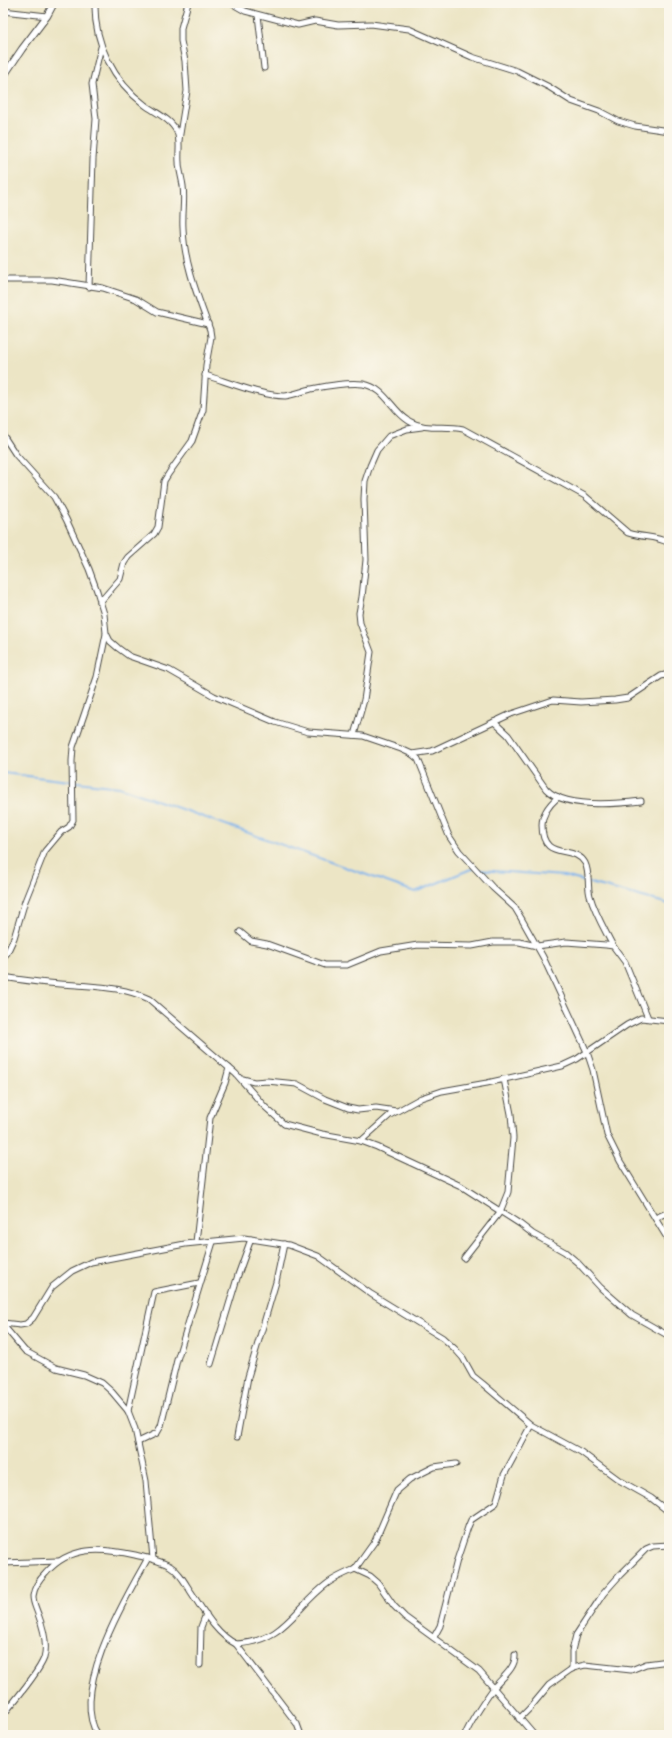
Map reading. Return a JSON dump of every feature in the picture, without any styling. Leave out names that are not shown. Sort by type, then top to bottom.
[{"type":"street","points":[[3,77],[47,16],[54,3]]},
{"type":"street","points":[[95,3],[101,47],[118,79],[132,94],[171,124],[179,140]]},
{"type":"street","points":[[100,602],[120,579],[124,563],[128,557],[148,540],[158,527],[164,481],[192,441],[204,404],[205,375],[211,338],[208,324],[191,278],[184,244],[183,186],[179,161],[179,140],[187,91],[185,61],[181,41],[181,28],[188,3]]},
{"type":"street","points":[[231,3],[258,15],[298,25],[315,21],[338,25],[371,24],[409,29],[472,57],[517,71],[549,87],[571,101],[595,109],[618,121],[635,126],[669,131]]},
{"type":"street","points":[[3,11],[47,16]]},
{"type":"street","points":[[258,15],[264,68]]},
{"type":"street","points":[[89,287],[93,159],[96,119],[92,84],[101,47]]},
{"type":"street","points":[[3,280],[52,280],[103,288],[136,299],[157,312],[208,324]]},
{"type":"street","points":[[205,375],[240,387],[282,396],[338,385],[362,384],[375,387],[384,395],[396,410],[409,421],[422,427]]},
{"type":"street","points":[[354,735],[364,700],[371,660],[371,652],[360,623],[358,613],[362,597],[366,560],[364,499],[365,481],[377,450],[389,436],[407,429],[422,427],[453,427],[463,429],[585,496],[628,533],[657,538],[669,543]]},
{"type":"street","points":[[3,434],[16,455],[54,497],[66,519],[89,569],[104,614],[106,633],[98,677],[73,747],[73,820],[69,827],[60,832],[45,851],[25,901],[14,938],[7,954],[3,957]]},
{"type":"street","points":[[106,633],[110,641],[129,656],[169,670],[214,696],[275,722],[308,732],[354,735],[382,742],[412,754],[418,759],[449,836],[459,851],[489,884],[515,908],[537,946],[587,1052],[593,1070],[607,1135],[620,1161],[669,1241]]},
{"type":"street","points":[[412,754],[432,751],[511,714],[553,700],[581,702],[628,698],[661,676],[669,674]]},
{"type":"street","points":[[494,722],[508,735],[550,794],[558,797],[601,805],[641,802]]},
{"type":"street","points":[[558,797],[544,814],[542,838],[547,845],[578,857],[584,862],[593,905],[613,946],[625,963],[648,1018]]},
{"type":"street","points":[[240,932],[250,940],[267,944],[325,965],[347,965],[382,951],[418,945],[472,946],[493,942],[519,942],[537,946],[566,942],[586,942],[613,946]]},
{"type":"street","points":[[3,976],[34,982],[104,987],[135,992],[149,999],[243,1079],[264,1106],[284,1124],[322,1134],[361,1141],[390,1152],[444,1178],[533,1234],[565,1252],[578,1263],[601,1288],[632,1315],[669,1336]]},
{"type":"street","points":[[361,1141],[396,1111],[426,1096],[562,1066],[577,1059],[627,1025],[641,1018],[669,1021]]},
{"type":"street","points":[[196,1242],[210,1118],[229,1068]]},
{"type":"street","points":[[243,1079],[254,1082],[267,1081],[297,1084],[326,1099],[354,1109],[376,1108],[396,1111]]},
{"type":"street","points":[[464,1258],[500,1212],[508,1192],[513,1138],[511,1114],[504,1079]]},
{"type":"street","points":[[655,1218],[669,1212]]},
{"type":"street","points":[[3,1324],[26,1324],[33,1318],[52,1287],[72,1271],[91,1262],[196,1242],[252,1239],[284,1244],[318,1256],[370,1294],[443,1338],[463,1358],[478,1380],[531,1425],[581,1452],[619,1480],[651,1498],[669,1512]]},
{"type":"street","points":[[211,1364],[238,1275],[252,1239]]},
{"type":"street","points":[[138,1442],[157,1433],[161,1426],[176,1360],[212,1242]]},
{"type":"street","points":[[237,1436],[250,1369],[276,1282],[284,1244]]},
{"type":"street","points":[[128,1411],[154,1292],[199,1283]]},
{"type":"street","points":[[3,1324],[25,1351],[56,1368],[84,1375],[102,1384],[112,1392],[128,1411],[138,1442],[146,1481],[150,1559],[110,1629],[93,1676],[90,1719],[98,1735]]},
{"type":"street","points":[[434,1637],[440,1626],[457,1560],[471,1520],[496,1503],[504,1474],[531,1425]]},
{"type":"street","points":[[236,1644],[278,1632],[328,1583],[355,1569],[375,1541],[397,1490],[410,1479],[434,1467],[456,1464]]},
{"type":"street","points":[[572,1669],[572,1651],[576,1635],[603,1594],[646,1549],[653,1546],[669,1545]]},
{"type":"street","points":[[3,1715],[36,1673],[44,1658],[45,1640],[43,1626],[34,1604],[34,1591],[38,1582],[49,1568],[59,1561],[79,1552],[94,1549],[123,1553],[163,1562],[176,1571],[224,1637],[236,1644],[297,1724],[301,1735]]},
{"type":"street","points":[[3,1563],[59,1561]]},
{"type":"street","points":[[355,1569],[370,1576],[378,1583],[394,1606],[405,1617],[479,1671],[534,1735]]},
{"type":"street","points":[[200,1665],[201,1627],[206,1614]]},
{"type":"street","points":[[465,1735],[494,1688],[503,1679],[513,1665],[515,1655]]},
{"type":"street","points":[[519,1719],[549,1685],[572,1669],[585,1665],[631,1670],[646,1664],[669,1661]]},
{"type":"waterway","points":[[3,773],[119,787],[415,892],[474,869]]},
{"type":"waterway","points":[[479,870],[564,876],[669,904]]}]
